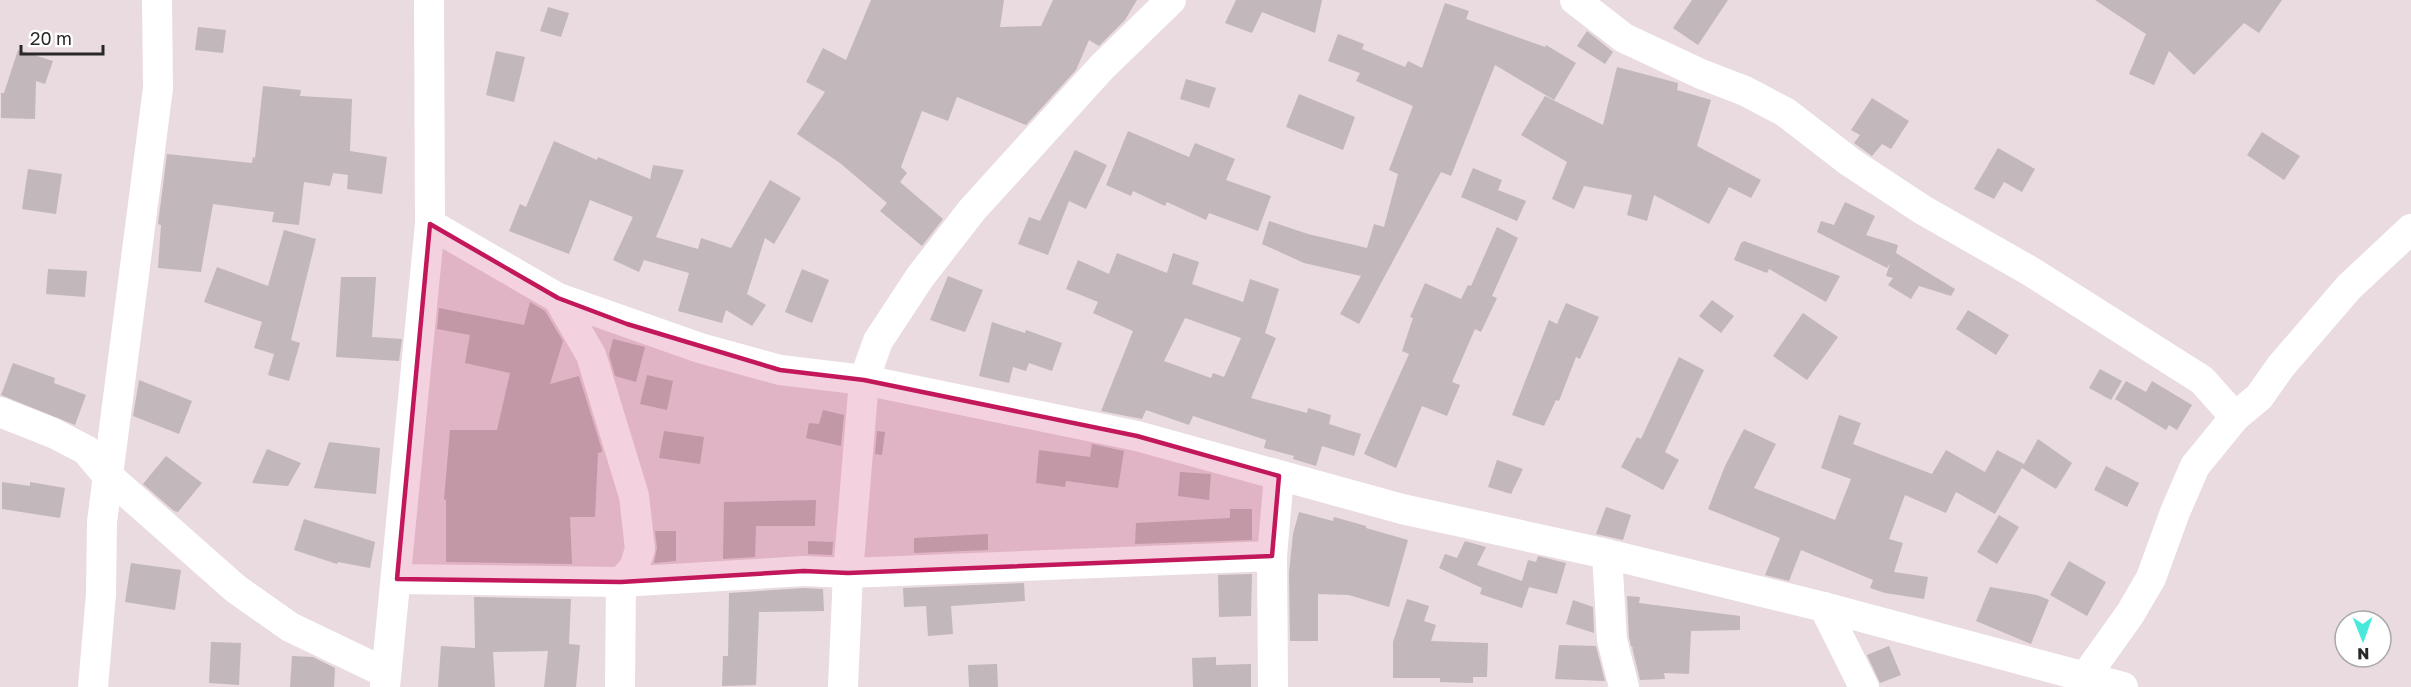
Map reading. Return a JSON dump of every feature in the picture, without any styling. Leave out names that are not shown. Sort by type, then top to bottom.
[{"type":"street","points":[[93,687],[100,594],[102,522],[107,475],[158,88],[157,0]]},
{"type":"street","points":[[0,412],[52,433],[86,450],[107,475],[236,589],[290,627],[386,680],[430,224],[429,0]]},
{"type":"street","points":[[843,687],[848,573],[864,380],[878,341],[920,277],[972,210],[1102,67],[1171,0]]},
{"type":"street","points":[[1575,0],[1624,38],[1701,74],[1746,91],[1785,112],[1850,162],[1923,210],[2030,271],[2202,380],[2235,417]]},
{"type":"street","points":[[430,224],[558,298],[669,338],[780,370],[864,380],[1137,436],[1402,509],[1607,554],[1824,607],[2123,687]]},
{"type":"street","points":[[2085,677],[2130,614],[2151,578],[2175,512],[2196,466],[2235,417],[2259,397],[2281,366],[2349,287],[2411,229]]},
{"type":"street","points":[[558,298],[591,355],[634,496],[640,549],[634,568],[621,582],[620,687]]},
{"type":"street","points":[[1273,687],[1272,556],[1279,476]]},
{"type":"street","points":[[1607,554],[1612,640],[1624,687]]},
{"type":"street","points":[[397,579],[621,582],[804,571],[848,573],[1272,556]]},
{"type":"street","points":[[1824,607],[1864,687]]},
{"type":"highlighted area","points":[[430,224],[558,298],[627,324],[780,370],[864,380],[1137,436],[1279,476],[1272,556],[848,573],[804,571],[621,582],[397,579]]},
{"type":"building","points":[[871,0],[1004,0],[1000,27],[1041,26],[1053,0],[1137,0],[1125,20],[1099,46],[1089,40],[1076,70],[1026,125],[957,97],[948,121],[922,111],[901,167],[907,173],[900,182],[943,219],[922,246],[880,211],[887,203],[840,163],[797,134],[825,92],[806,82],[823,48],[846,60]]},
{"type":"building","points":[[1236,0],[1322,0],[1315,33],[1262,12],[1252,33],[1225,23]]},
{"type":"building","points":[[1692,0],[1728,0],[1698,45],[1673,28]]},
{"type":"building","points":[[2095,0],[2282,0],[2259,33],[2244,23],[2194,75],[2169,51],[2154,85],[2129,74],[2146,34]]},
{"type":"building","points":[[1445,3],[1469,11],[1466,19],[1545,47],[1546,45],[1576,63],[1554,100],[1495,65],[1451,176],[1441,172],[1359,324],[1340,314],[1361,276],[1304,263],[1262,244],[1269,221],[1308,234],[1367,248],[1374,224],[1384,227],[1398,174],[1389,170],[1413,106],[1356,81],[1360,73],[1328,61],[1338,34],[1364,44],[1362,49],[1405,67],[1408,61],[1422,68]]},
{"type":"building","points":[[548,7],[569,13],[561,37],[540,31]]},
{"type":"building","points":[[198,27],[226,30],[223,53],[195,50]]},
{"type":"building","points":[[1587,31],[1613,52],[1605,64],[1577,46]]},
{"type":"building","points":[[18,50],[53,61],[45,84],[36,81],[35,119],[1,118],[1,93],[4,93]]},
{"type":"building","points":[[496,51],[525,57],[514,102],[486,95]]},
{"type":"building","points":[[1617,67],[1678,83],[1677,90],[1711,100],[1697,146],[1761,180],[1751,198],[1729,187],[1709,224],[1654,195],[1647,221],[1627,215],[1632,195],[1584,186],[1574,209],[1552,199],[1567,162],[1521,135],[1545,96],[1603,125]]},
{"type":"building","points":[[1186,79],[1216,88],[1209,108],[1180,99]]},
{"type":"building","points":[[263,86],[301,90],[300,96],[352,99],[350,151],[387,157],[382,194],[347,189],[348,175],[333,173],[330,186],[304,182],[299,225],[272,222],[274,212],[213,204],[201,272],[158,268],[161,225],[158,224],[167,154],[252,163],[253,157],[255,158]]},
{"type":"building","points":[[1299,94],[1355,117],[1343,150],[1286,127]]},
{"type":"building","points":[[1872,98],[1909,121],[1891,149],[1882,144],[1872,156],[1854,143],[1860,135],[1851,130]]},
{"type":"building","points":[[1128,131],[1189,157],[1195,143],[1235,159],[1226,180],[1271,196],[1258,231],[1209,213],[1206,220],[1167,202],[1165,206],[1133,191],[1131,196],[1106,185]]},
{"type":"building","points":[[2262,132],[2300,156],[2284,180],[2247,155]]},
{"type":"building","points":[[554,141],[597,160],[598,157],[650,179],[653,165],[684,170],[656,237],[698,249],[701,238],[731,248],[770,180],[801,198],[774,244],[765,238],[747,294],[766,305],[752,326],[726,310],[722,323],[678,311],[689,273],[644,260],[639,272],[613,260],[633,217],[590,200],[569,254],[509,231],[520,204],[526,207]]},
{"type":"building","points":[[1998,148],[2035,169],[2022,192],[2004,182],[1994,199],[1974,189]]},
{"type":"building","points":[[1075,150],[1107,165],[1086,209],[1069,201],[1048,255],[1018,244],[1029,217],[1040,221]]},
{"type":"building","points":[[1473,168],[1502,180],[1498,190],[1526,201],[1517,221],[1461,197]]},
{"type":"building","points":[[28,169],[62,174],[56,214],[22,209]]},
{"type":"building","points":[[1845,202],[1875,216],[1866,235],[1898,245],[1896,253],[1955,289],[1951,296],[1919,286],[1911,299],[1888,285],[1893,278],[1886,276],[1890,263],[1887,268],[1817,232],[1821,221],[1834,225]]},
{"type":"building","points":[[1497,227],[1518,238],[1492,296],[1497,298],[1481,332],[1475,329],[1452,382],[1460,385],[1447,416],[1422,406],[1396,468],[1364,454],[1409,354],[1402,351],[1413,318],[1410,317],[1425,283],[1461,299],[1468,285],[1471,286]]},
{"type":"building","points":[[284,230],[316,239],[291,340],[300,343],[289,381],[268,375],[274,354],[254,348],[262,322],[204,302],[217,267],[268,286]]},
{"type":"building","points":[[1744,241],[1840,276],[1826,302],[1769,269],[1767,273],[1734,260]]},
{"type":"building","points":[[1117,253],[1167,273],[1173,253],[1199,262],[1192,284],[1243,302],[1250,279],[1279,289],[1265,333],[1276,338],[1251,398],[1307,413],[1308,408],[1331,415],[1329,424],[1361,434],[1354,456],[1322,446],[1316,466],[1293,459],[1294,456],[1264,448],[1266,440],[1193,416],[1189,425],[1146,410],[1142,419],[1101,411],[1133,331],[1093,313],[1098,302],[1066,289],[1078,260],[1109,274]],"holes":[[[1185,318],[1241,338],[1224,377],[1213,373],[1211,378],[1164,361]]]},
{"type":"building","points":[[48,269],[87,271],[85,297],[46,294]]},
{"type":"building","points":[[802,269],[829,280],[812,323],[785,312]]},
{"type":"building","points":[[948,276],[983,290],[965,332],[930,320]]},
{"type":"building","points":[[341,277],[376,277],[372,337],[402,339],[399,361],[336,357]]},
{"type":"building","points":[[1712,300],[1734,316],[1721,333],[1699,316]]},
{"type":"building","points":[[530,302],[545,311],[563,341],[550,384],[579,376],[602,450],[598,453],[595,517],[570,517],[572,564],[446,562],[446,500],[444,499],[450,430],[497,430],[510,373],[465,363],[470,335],[437,329],[439,308],[524,325]]},
{"type":"building","points":[[1566,303],[1599,317],[1580,359],[1576,357],[1559,401],[1556,400],[1544,426],[1512,415],[1549,320],[1557,324]]},
{"type":"building","points":[[1968,310],[2009,335],[1996,355],[1956,329]]},
{"type":"building","points":[[1803,313],[1838,337],[1807,380],[1773,356]]},
{"type":"building","points":[[992,322],[1025,333],[1026,330],[1062,343],[1052,371],[1029,363],[1026,371],[1013,367],[1009,383],[979,376]]},
{"type":"building","points":[[613,339],[645,347],[636,382],[615,376],[609,355]]},
{"type":"building","points":[[1679,357],[1704,370],[1665,452],[1679,460],[1663,490],[1621,467],[1637,437],[1641,439]]},
{"type":"building","points":[[13,363],[55,378],[54,383],[86,395],[75,425],[1,395]]},
{"type":"building","points":[[2100,369],[2122,381],[2111,400],[2089,388]]},
{"type":"building","points":[[647,375],[673,381],[667,410],[640,404]]},
{"type":"building","points":[[139,380],[192,401],[179,434],[133,416]]},
{"type":"building","points":[[2126,381],[2146,392],[2152,381],[2192,405],[2177,430],[2169,425],[2166,430],[2115,399]]},
{"type":"building","points":[[823,410],[844,415],[841,446],[806,438],[809,423],[819,424]]},
{"type":"building","points":[[1839,415],[1861,423],[1853,444],[1932,474],[1946,450],[1985,472],[1997,450],[2024,464],[2038,439],[2072,463],[2056,489],[2022,468],[1995,514],[1956,492],[1946,513],[1905,495],[1889,539],[1903,543],[1894,572],[1928,577],[1924,599],[1885,593],[1870,588],[1873,580],[1801,550],[1789,581],[1765,575],[1780,538],[1708,509],[1725,466],[1744,429],[1776,444],[1754,488],[1835,520],[1851,479],[1821,468]]},
{"type":"building","points":[[664,431],[704,437],[700,464],[659,458]]},
{"type":"building","points":[[877,431],[885,432],[882,455],[875,454]]},
{"type":"building","points":[[329,442],[380,448],[376,494],[314,488]]},
{"type":"building","points":[[1092,444],[1124,451],[1118,488],[1066,481],[1065,487],[1036,483],[1039,450],[1090,457]]},
{"type":"building","points":[[267,449],[301,463],[288,486],[252,483]]},
{"type":"building","points":[[166,456],[202,483],[178,512],[143,484]]},
{"type":"building","points":[[1497,460],[1523,469],[1511,494],[1488,487]]},
{"type":"building","points":[[2106,466],[2139,483],[2127,507],[2094,490]]},
{"type":"building","points":[[1180,472],[1211,474],[1209,500],[1178,496]]},
{"type":"building","points":[[2,482],[30,486],[30,482],[65,488],[60,518],[2,509]]},
{"type":"building","points":[[816,500],[815,526],[756,526],[755,557],[723,559],[724,502]]},
{"type":"building","points":[[1606,507],[1631,515],[1623,540],[1596,534]]},
{"type":"building","points":[[1230,509],[1252,509],[1252,540],[1135,544],[1136,523],[1230,518]]},
{"type":"building","points":[[1299,512],[1333,521],[1334,517],[1408,540],[1389,607],[1349,595],[1318,594],[1318,641],[1290,641],[1289,573],[1293,534]]},
{"type":"building","points":[[1999,515],[2019,527],[1997,564],[1977,552]]},
{"type":"building","points":[[304,519],[375,542],[370,568],[338,562],[337,564],[294,550]]},
{"type":"building","points":[[655,531],[676,531],[676,561],[654,563],[657,548]]},
{"type":"building","points":[[988,534],[988,550],[914,553],[914,538]]},
{"type":"building","points":[[808,541],[833,542],[832,555],[808,554]]},
{"type":"building","points":[[1465,541],[1486,547],[1477,565],[1522,581],[1528,560],[1536,562],[1538,556],[1566,563],[1557,594],[1529,587],[1522,608],[1480,594],[1482,588],[1439,568],[1445,554],[1457,558]]},
{"type":"building","points":[[2069,561],[2106,582],[2087,616],[2050,595]]},
{"type":"building","points":[[131,563],[181,570],[175,610],[125,602]]},
{"type":"building","points":[[1252,574],[1251,616],[1219,617],[1218,575]]},
{"type":"building","points":[[1024,583],[1025,601],[951,606],[953,634],[928,636],[926,606],[904,607],[903,588]]},
{"type":"building","points":[[1990,587],[2037,595],[2049,600],[2031,644],[1976,621]]},
{"type":"building","points":[[804,588],[823,589],[824,611],[759,612],[756,685],[722,686],[723,656],[728,656],[729,593]]},
{"type":"building","points":[[1627,596],[1640,597],[1639,603],[1740,616],[1740,630],[1691,631],[1689,674],[1664,673],[1665,679],[1640,680],[1632,647],[1636,648],[1631,646],[1629,637]]},
{"type":"building","points":[[474,597],[571,599],[569,644],[580,645],[576,687],[544,687],[548,651],[493,652],[495,687],[438,687],[441,646],[475,648]]},
{"type":"building","points":[[1407,599],[1429,606],[1424,621],[1436,625],[1431,641],[1488,643],[1487,677],[1473,677],[1473,683],[1440,682],[1440,678],[1393,678],[1393,642]]},
{"type":"building","points":[[1573,600],[1593,607],[1594,633],[1566,624]]},
{"type":"building","points":[[211,642],[241,643],[239,685],[209,683]]},
{"type":"building","points":[[1559,645],[1596,646],[1605,681],[1555,679]]},
{"type":"building","points":[[1889,646],[1901,675],[1880,683],[1867,655]]},
{"type":"building","points":[[292,656],[313,657],[335,668],[334,687],[290,687]]},
{"type":"building","points":[[1216,657],[1216,665],[1251,664],[1251,687],[1193,687],[1192,658]]},
{"type":"building","points":[[997,664],[998,687],[969,687],[968,665]]}]
